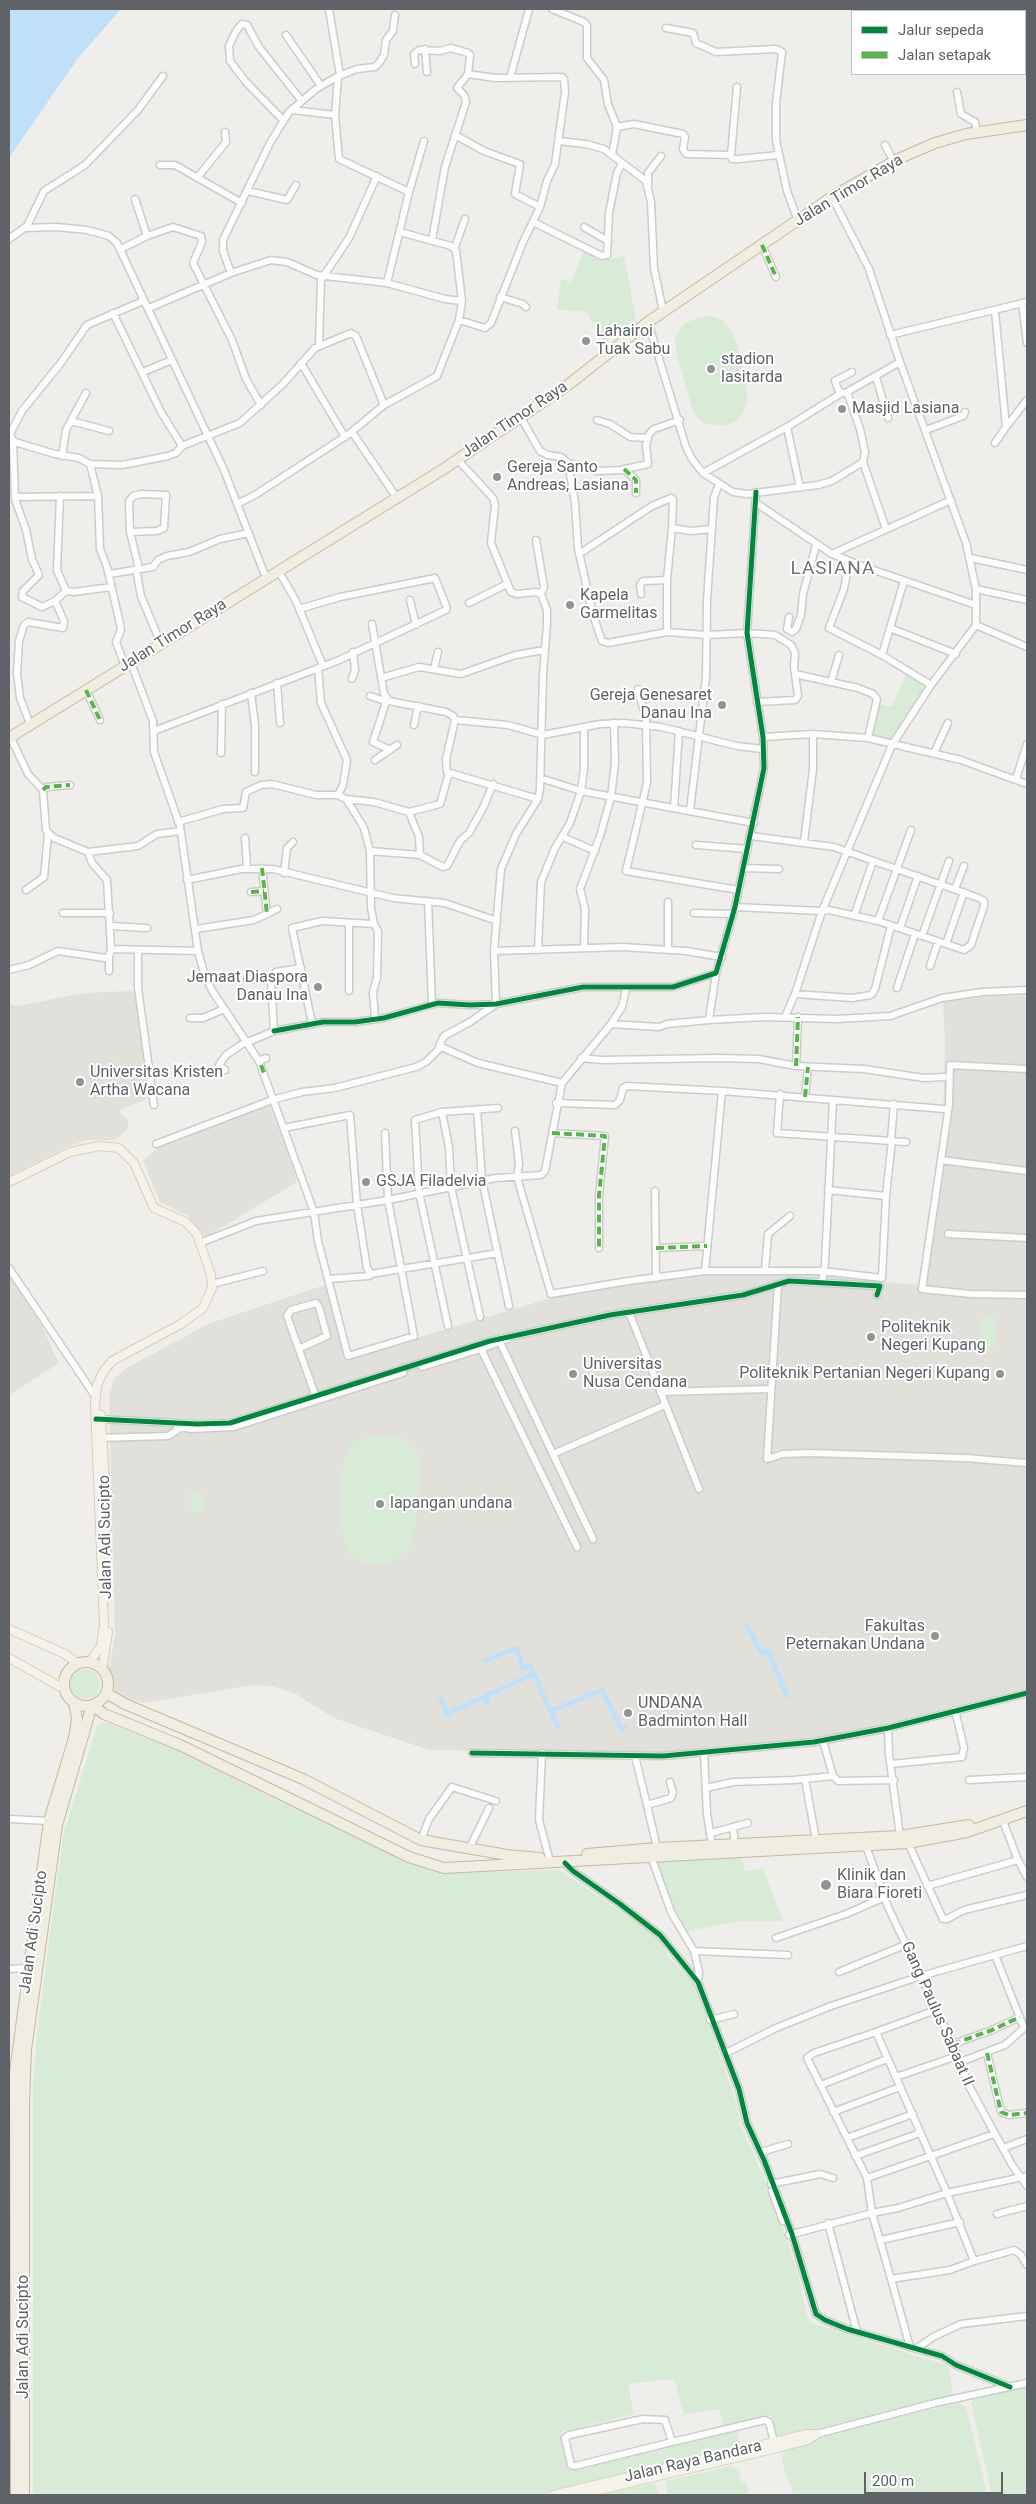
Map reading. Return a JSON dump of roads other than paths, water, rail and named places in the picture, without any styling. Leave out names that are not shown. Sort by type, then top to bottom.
[{"type":"highway","name":"Jalan Timor Raya","points":[[10,737],[457,459],[584,374],[663,311],[832,197],[894,162],[935,143],[977,132],[1027,125]]},
{"type":"highway","points":[[93,1705],[106,1693],[106,1677],[102,1670],[83,1663],[66,1674],[64,1689],[74,1703],[93,1705],[104,1714],[180,1745],[409,1857],[444,1868],[565,1863],[712,1845],[816,1840],[866,1846],[968,1825],[1027,1804]]},
{"type":"highway","points":[[106,1693],[125,1704],[303,1780],[421,1840],[469,1850],[521,1857],[549,1858],[950,1836],[1027,1811]]},
{"type":"highway","name":"Jalan Adi Sucipto","points":[[16,2495],[20,2369],[24,2076],[29,1995],[28,1968],[49,1821],[74,1738],[77,1719],[74,1703]]},
{"type":"highway","name":"Jalan Adi Sucipto","points":[[24,2495],[20,2369],[12,2247],[11,2151],[14,2045],[29,1995],[58,1820],[93,1705]]},
{"type":"highway","points":[[480,1867],[481,1851]]},
{"type":"main road","points":[[9,1182],[70,1152],[99,1146],[112,1146],[129,1156],[154,1208],[189,1225],[200,1243],[209,1268],[212,1284],[210,1296],[202,1308],[181,1324],[135,1347],[108,1365],[97,1385],[95,1400]]},
{"type":"main road","name":"Jalan Adi Sucipto","points":[[95,1400],[101,1412],[99,1419],[108,1626],[102,1670]]},
{"type":"main road","name":"Jalan Adi Sucipto","points":[[83,1663],[101,1646],[104,1624],[100,1438]]},
{"type":"main road","points":[[9,1629],[83,1663]]},
{"type":"main road","points":[[9,1658],[64,1689]]},
{"type":"main road","points":[[775,2444],[806,2434],[817,2434]]},
{"type":"main road","name":"Jalan Raya Bandara","points":[[553,2495],[775,2444]]},
{"type":"main road","name":"Jalan Raya Bandara","points":[[578,2495],[775,2444]]},
{"type":"street","points":[[329,9],[340,67],[335,115],[339,159],[409,192]]},
{"type":"street","points":[[510,78],[529,9]]},
{"type":"street","points":[[552,9],[586,23],[587,58],[604,80],[608,104],[617,127],[612,155]]},
{"type":"street","points":[[231,273],[223,243],[283,120],[302,100],[321,86],[357,69],[375,67],[384,55],[386,40],[393,31],[394,15]]},
{"type":"street","points":[[283,120],[246,82],[230,61],[229,46],[236,31],[242,24],[247,24],[259,47],[302,100]]},
{"type":"street","points":[[666,28],[693,33],[696,43],[716,52],[780,50],[782,54],[775,127],[778,155],[786,191],[798,221]]},
{"type":"street","points":[[286,35],[321,86]]},
{"type":"street","points":[[415,64],[414,54],[419,50],[425,49],[440,51],[446,48],[468,53],[470,56],[468,74],[457,88],[464,95],[466,102],[443,176],[432,240]]},
{"type":"street","points":[[425,49],[427,72]]},
{"type":"street","points":[[459,320],[478,327],[488,327],[540,207],[547,181],[555,164],[565,92],[564,78],[510,78],[468,74]]},
{"type":"street","points":[[9,239],[25,228],[44,191],[85,165],[138,110],[164,76]]},
{"type":"street","points":[[731,155],[737,87]]},
{"type":"street","points":[[957,92],[961,114],[975,122],[977,132]]},
{"type":"street","points":[[292,110],[335,115]]},
{"type":"street","points":[[617,127],[634,124],[680,133],[684,135],[683,149],[686,154],[731,155],[732,158],[738,159],[778,155]]},
{"type":"street","points":[[197,178],[226,142],[225,132]]},
{"type":"street","points":[[455,135],[484,151],[520,164],[515,194],[540,207]]},
{"type":"street","points":[[387,284],[409,192],[424,141]]},
{"type":"street","points":[[559,141],[595,146],[612,155],[641,176],[648,186]]},
{"type":"street","points":[[885,145],[894,162]]},
{"type":"street","points":[[661,156],[648,173],[648,186],[654,268],[663,311]]},
{"type":"street","points":[[533,222],[602,256],[607,255],[609,213],[617,173],[622,163]]},
{"type":"street","points":[[160,165],[172,164],[242,204]]},
{"type":"street","points":[[319,345],[320,289],[324,276],[349,238],[377,176]]},
{"type":"street","points":[[248,191],[286,200],[296,185]]},
{"type":"street","points":[[785,1016],[796,994],[822,911],[892,745],[931,686],[976,625],[976,589],[971,558],[868,269],[832,197]]},
{"type":"street","points":[[135,199],[148,236]]},
{"type":"street","points":[[30,220],[39,227]]},
{"type":"street","points":[[237,504],[255,495],[352,432],[384,405],[437,376],[459,320],[462,301],[455,247],[465,220]]},
{"type":"street","points":[[121,250],[148,236],[173,227],[201,236],[202,242],[192,260],[232,340],[246,379],[261,405]]},
{"type":"street","points":[[584,227],[608,240]]},
{"type":"street","points":[[25,228],[71,228],[103,234],[114,239],[121,250],[143,301],[149,308],[208,436],[249,532],[266,578]]},
{"type":"street","points":[[400,232],[455,247]]},
{"type":"street","points":[[762,245],[776,277]]},
{"type":"street","points":[[149,308],[259,262],[278,260],[324,276],[387,284],[450,300],[462,301]]},
{"type":"street","points":[[500,297],[523,304],[526,307]]},
{"type":"street","points":[[111,587],[74,592],[66,591],[55,601],[42,607],[22,597],[23,591],[39,575],[32,559],[26,530],[13,499],[13,440],[10,434],[16,419],[87,325],[143,301]]},
{"type":"street","points":[[890,335],[1025,303],[1027,343]]},
{"type":"street","points":[[996,311],[1006,428]]},
{"type":"street","points":[[113,313],[161,412],[182,446]]},
{"type":"street","points":[[648,322],[680,420],[686,447],[703,473],[719,484],[733,492],[800,488],[825,484],[863,462]]},
{"type":"street","points":[[13,440],[62,456],[79,458],[90,464],[126,465],[168,456],[176,453],[182,446],[240,423],[261,405],[319,345],[347,334],[354,334],[384,405]]},
{"type":"street","points":[[142,372],[172,360]]},
{"type":"street","points":[[703,473],[788,427],[843,393],[900,362]]},
{"type":"street","points":[[302,363],[345,436]]},
{"type":"street","points":[[852,372],[836,379],[835,386],[843,393],[860,429],[864,452],[863,462],[886,529]]},
{"type":"street","points":[[876,376],[888,418]]},
{"type":"street","points":[[62,456],[64,437],[86,393]]},
{"type":"street","points":[[995,444],[1027,400]]},
{"type":"street","points":[[926,430],[963,416],[965,412]]},
{"type":"street","points":[[520,416],[540,452],[548,456],[564,458],[568,463],[575,503],[579,554],[593,615],[604,643],[667,632],[706,635],[767,633],[789,644],[795,653],[798,696],[795,700],[757,702]]},
{"type":"street","points":[[71,420],[109,431]]},
{"type":"street","points":[[597,420],[610,424],[630,437],[647,438]]},
{"type":"street","points":[[568,463],[598,471],[624,469],[648,464],[647,438],[654,429],[680,420]]},
{"type":"street","points":[[788,427],[800,488]]},
{"type":"street","points":[[352,432],[397,498]]},
{"type":"street","points":[[457,459],[493,498],[495,505],[491,543],[511,592],[517,594],[536,592],[541,594]]},
{"type":"street","points":[[90,464],[98,496],[100,549],[109,574],[121,630],[116,645],[128,664],[153,721],[154,752],[180,831],[198,951],[207,981],[247,1041],[262,1059],[272,1100],[314,1212],[318,1240],[346,1355],[349,1356],[414,1336],[388,1200],[385,1133]]},
{"type":"street","points":[[624,469],[636,480],[636,493]]},
{"type":"street","points":[[690,810],[697,736],[707,671],[706,635],[712,528],[714,497],[719,484]]},
{"type":"street","points":[[709,1020],[716,973],[735,906],[763,781],[763,737],[747,633],[756,492]]},
{"type":"street","points":[[130,532],[157,531],[164,528],[166,495],[141,494],[130,499],[130,532],[138,569],[141,596],[161,644]]},
{"type":"street","points":[[60,496],[58,570],[66,591]]},
{"type":"street","points":[[13,499],[98,496]]},
{"type":"street","points":[[579,554],[652,506],[671,498],[673,499],[667,580],[667,632]]},
{"type":"street","points":[[832,554],[951,500]]},
{"type":"street","points":[[756,503],[832,554],[976,605]]},
{"type":"street","points":[[672,528],[699,530],[712,528]]},
{"type":"street","points":[[109,574],[153,567],[158,560],[167,556],[190,552],[220,540],[249,532]]},
{"type":"street","points":[[496,1004],[494,951],[501,869],[516,834],[538,799],[540,778],[547,610],[541,594],[544,586],[536,540]]},
{"type":"street","points":[[789,617],[788,629],[792,632],[796,629],[801,615],[803,594],[816,545]]},
{"type":"street","points":[[971,558],[1027,570]]},
{"type":"street","points":[[849,560],[844,588],[828,626],[882,655],[931,686]]},
{"type":"street","points":[[278,570],[299,609],[321,667],[321,703],[347,760],[343,785],[338,795]]},
{"type":"street","points":[[154,731],[321,667],[447,608],[435,578],[340,597],[299,609]]},
{"type":"street","points":[[641,594],[640,586],[644,581],[667,580]]},
{"type":"street","points":[[882,655],[904,581]]},
{"type":"street","points":[[469,603],[507,584]]},
{"type":"street","points":[[976,589],[1027,600]]},
{"type":"street","points":[[410,600],[416,624]]},
{"type":"street","points":[[30,724],[20,698],[17,673],[19,640],[24,625],[28,622],[63,628],[64,621],[55,601]]},
{"type":"street","points":[[372,624],[386,700],[373,742],[390,750]]},
{"type":"street","points":[[976,625],[1027,647]]},
{"type":"street","points":[[890,628],[956,654]]},
{"type":"street","points":[[382,678],[413,668],[462,674],[515,655],[545,650]]},
{"type":"street","points":[[352,680],[355,670],[353,652]]},
{"type":"street","points":[[434,670],[438,652]]},
{"type":"street","points":[[831,682],[839,655]]},
{"type":"street","points":[[795,674],[858,688],[873,694],[877,699],[868,738]]},
{"type":"street","points":[[277,683],[280,722]]},
{"type":"street","points":[[638,689],[646,719],[644,725],[647,772],[643,804],[626,871],[738,890]]},
{"type":"street","points":[[86,690],[100,720]]},
{"type":"street","points":[[251,693],[255,726],[255,772]]},
{"type":"street","points":[[370,696],[446,712],[453,716],[455,720],[446,759],[446,770],[449,773],[493,784],[538,799]]},
{"type":"street","points":[[221,753],[222,704]]},
{"type":"street","points":[[414,725],[418,706]]},
{"type":"street","points":[[455,720],[508,726],[542,735],[614,723],[644,725],[679,731],[737,746],[763,749]]},
{"type":"street","points":[[584,948],[586,909],[580,891],[611,797],[615,763],[614,723]]},
{"type":"street","points":[[934,753],[948,723]]},
{"type":"street","points":[[538,950],[541,886],[548,864],[563,837],[581,791],[584,727]]},
{"type":"street","points":[[674,808],[679,731]]},
{"type":"street","points":[[763,737],[814,734],[868,738],[892,745],[934,753],[1027,784]]},
{"type":"street","points":[[804,842],[813,769],[814,734]]},
{"type":"street","points":[[10,737],[28,774],[43,790],[48,834],[44,876],[26,890]]},
{"type":"street","points":[[1016,779],[1027,744]]},
{"type":"street","points":[[375,760],[398,745]]},
{"type":"street","points":[[178,822],[223,809],[244,808],[246,792],[261,785],[272,784],[316,795],[338,795],[346,799],[374,802],[410,812],[440,804],[449,773]]},
{"type":"street","points":[[540,778],[550,779],[581,791],[643,804],[690,810],[754,824]]},
{"type":"street","points":[[370,851],[420,855],[443,867],[448,865],[460,841],[469,833],[483,808],[493,784]]},
{"type":"street","points":[[43,790],[46,788],[70,786]]},
{"type":"street","points":[[346,799],[364,828],[370,851],[370,892],[374,924],[378,930],[377,978],[374,992],[375,1019]]},
{"type":"street","points":[[410,812],[419,837],[420,855]]},
{"type":"street","points":[[878,921],[911,830]]},
{"type":"street","points":[[48,834],[62,842],[88,852],[138,846],[157,834],[180,831]]},
{"type":"street","points":[[735,906],[829,910],[878,921],[962,950],[971,945],[985,904],[979,898],[964,892],[834,847],[751,836]]},
{"type":"street","points":[[563,837],[594,851]]},
{"type":"street","points":[[245,838],[247,868]]},
{"type":"street","points":[[284,872],[287,848],[293,842]]},
{"type":"street","points":[[696,845],[748,849]]},
{"type":"street","points":[[88,852],[92,863],[107,880],[111,949],[109,971]]},
{"type":"street","points":[[854,916],[873,861]]},
{"type":"street","points":[[897,988],[948,861]]},
{"type":"street","points":[[955,889],[964,866]]},
{"type":"street","points":[[187,880],[247,868],[262,868],[393,898],[445,903],[497,921]]},
{"type":"street","points":[[262,868],[266,914]]},
{"type":"street","points":[[742,868],[779,869]]},
{"type":"street","points":[[900,928],[918,876]]},
{"type":"street","points":[[251,892],[264,890]]},
{"type":"street","points":[[946,944],[964,892]]},
{"type":"street","points":[[428,901],[432,1004]]},
{"type":"street","points":[[668,902],[668,949]]},
{"type":"street","points":[[196,929],[247,922],[277,909]]},
{"type":"street","points":[[67,912],[110,913]]},
{"type":"street","points":[[694,913],[733,914]]},
{"type":"street","points":[[312,1023],[291,930],[293,926],[322,921],[374,924]]},
{"type":"street","points":[[349,923],[349,991]]},
{"type":"street","points":[[110,926],[147,928]]},
{"type":"street","points":[[796,994],[852,998],[871,995],[891,926]]},
{"type":"street","points":[[930,966],[938,942]]},
{"type":"street","points":[[494,951],[584,948],[668,949],[722,957]]},
{"type":"street","points":[[111,949],[198,951]]},
{"type":"street","points":[[9,969],[29,965],[58,950],[109,957]]},
{"type":"street","points":[[138,950],[138,988],[154,1106]]},
{"type":"street","points":[[274,1031],[271,979],[276,972],[301,968]]},
{"type":"street","points":[[225,1070],[220,1065],[226,1056],[247,1041],[274,1031],[312,1023],[396,1016],[432,1004],[496,1004],[583,987],[626,989],[674,987],[716,973]]},
{"type":"street","points":[[247,978],[271,979]]},
{"type":"street","points":[[200,1243],[246,1223],[388,1200],[482,1180],[539,1176],[544,1173],[556,1103],[562,1083],[611,1024],[626,998],[626,989]]},
{"type":"street","points":[[611,1024],[659,1027],[709,1020],[785,1016],[837,1019],[890,1016],[942,998],[982,992],[1027,990]]},
{"type":"street","points":[[156,1144],[272,1100],[302,1092],[335,1088],[416,1067],[426,1062],[440,1048],[444,1036],[470,1022],[496,1004]]},
{"type":"street","points":[[190,1018],[203,1018],[224,1008]]},
{"type":"street","points":[[796,1066],[798,1017]]},
{"type":"street","points":[[440,1048],[501,1070],[562,1083]]},
{"type":"street","points":[[581,1058],[602,1060],[726,1058],[772,1060],[796,1066],[864,1069],[924,1078],[944,1077]]},
{"type":"street","points":[[1027,1069],[950,1065],[950,1105],[922,1289],[971,1294],[1027,1295]]},
{"type":"street","points":[[805,1097],[808,1067]]},
{"type":"street","points":[[556,1103],[615,1105],[620,1100],[623,1088],[627,1086],[780,1094],[944,1109]]},
{"type":"street","points":[[705,1271],[722,1091]]},
{"type":"street","points":[[780,1094],[777,1133],[906,1142]]},
{"type":"street","points":[[822,1282],[833,1100]]},
{"type":"street","points":[[515,1131],[519,1164],[517,1177],[551,1294],[705,1271],[822,1271],[882,1278],[886,1196],[894,1104]]},
{"type":"street","points":[[448,1326],[419,1192],[415,1120],[442,1112],[498,1108]]},
{"type":"street","points":[[477,1110],[482,1180],[509,1306]]},
{"type":"street","points":[[442,1112],[449,1147],[451,1187],[465,1258],[480,1316]]},
{"type":"street","points":[[284,1128],[350,1115],[356,1205],[367,1268],[371,1274]]},
{"type":"street","points":[[552,1133],[602,1134],[606,1138],[599,1196],[599,1248]]},
{"type":"street","points":[[941,1160],[1027,1171]]},
{"type":"street","points":[[828,1190],[886,1196]]},
{"type":"street","points":[[655,1191],[656,1278]]},
{"type":"street","points":[[765,1270],[768,1234],[790,1216]]},
{"type":"street","points":[[948,1234],[1027,1238]]},
{"type":"street","points":[[656,1248],[707,1246]]},
{"type":"street","points":[[328,1279],[369,1276],[371,1274],[498,1253]]},
{"type":"street","points":[[9,1268],[95,1400]]},
{"type":"street","points":[[212,1284],[263,1271]]},
{"type":"street","points":[[169,1422],[182,1427],[242,1423],[508,1338],[629,1312],[743,1295],[794,1280],[880,1286],[876,1295]]},
{"type":"street","points":[[778,1285],[767,1458],[783,1454],[810,1453],[965,1458],[1027,1463]]},
{"type":"street","points":[[300,1348],[325,1339],[328,1335],[316,1303],[291,1310],[287,1314],[316,1398]]},
{"type":"street","points":[[629,1312],[698,1489]]},
{"type":"street","points":[[413,1367],[481,1349],[499,1341]]},
{"type":"street","points":[[499,1341],[594,1539]]},
{"type":"street","points":[[481,1349],[578,1547]]},
{"type":"street","points":[[660,1392],[771,1389]]},
{"type":"street","points":[[553,1454],[665,1405]]},
{"type":"street","points":[[99,1419],[169,1422],[197,1427]]},
{"type":"street","points":[[100,1438],[168,1436],[182,1427]]},
{"type":"street","points":[[472,1753],[635,1756],[704,1753],[823,1741],[888,1728],[1027,1693]]},
{"type":"street","points":[[891,1764],[962,1757],[964,1748],[955,1710]]},
{"type":"street","points":[[888,1728],[891,1764],[904,1839],[940,1916],[945,1920],[964,1910],[1027,1895]]},
{"type":"street","points":[[823,1741],[833,1776],[839,1782],[894,1780]]},
{"type":"street","points":[[542,1753],[538,1820],[549,1858]]},
{"type":"street","points":[[704,1753],[707,1814],[712,1845]]},
{"type":"street","points":[[635,1756],[647,1805],[654,1852],[670,1912],[694,1952],[699,1972],[698,1984]]},
{"type":"street","points":[[706,1788],[748,1780],[805,1779],[833,1776]]},
{"type":"street","points":[[969,1780],[1027,1777]]},
{"type":"street","points":[[805,1779],[816,1840]]},
{"type":"street","points":[[647,1805],[671,1798],[673,1792],[670,1782]]},
{"type":"street","points":[[421,1840],[429,1819],[452,1787],[496,1801]]},
{"type":"street","points":[[469,1850],[489,1808]]},
{"type":"street","points":[[9,1819],[49,1821]]},
{"type":"street","points":[[1003,1820],[1018,1860],[1027,1876]]},
{"type":"street","points":[[711,1833],[748,1823]]},
{"type":"street","points":[[732,1828],[735,1844]]},
{"type":"street","name":"Gang Paulus Sabaat II","points":[[866,1846],[905,1945],[953,2044],[969,2086],[994,2134],[1024,2176],[1027,2186]]},
{"type":"street","points":[[927,1886],[1018,1860]]},
{"type":"street","points":[[565,1863],[578,1875],[649,1925],[698,1984],[736,2090],[745,2126],[772,2184]]},
{"type":"street","points":[[776,1938],[846,1914],[885,1897]]},
{"type":"street","points":[[839,1972],[905,1945]]},
{"type":"street","points":[[726,2053],[804,2016],[921,1976],[1027,1946]]},
{"type":"street","points":[[694,1952],[788,1954]]},
{"type":"street","points":[[896,2077],[958,2059],[987,2053],[1005,2045],[1023,2031],[1024,2025],[995,1955]]},
{"type":"street","points":[[9,1969],[28,1968]]},
{"type":"street","points":[[913,2348],[872,2213],[867,2178],[833,2112],[808,2060],[808,2056],[936,2010]]},
{"type":"street","points":[[711,2019],[734,2014]]},
{"type":"street","points":[[953,2044],[992,2030],[1020,2017]]},
{"type":"street","points":[[711,2019],[726,2053],[739,2089],[748,2123],[761,2152],[790,2234],[814,2312],[825,2320],[947,2360],[1010,2387]]},
{"type":"street","points":[[876,2032],[960,2222],[974,2261]]},
{"type":"street","points":[[987,2053],[1002,2114],[1027,2113]]},
{"type":"street","points":[[820,2085],[887,2059]]},
{"type":"street","points":[[833,2112],[900,2087]]},
{"type":"street","points":[[847,2138],[912,2114]]},
{"type":"street","points":[[855,2156],[920,2133]]},
{"type":"street","points":[[867,2178],[994,2134]]},
{"type":"street","points":[[1003,2148],[1027,2139]]},
{"type":"street","points":[[761,2152],[788,2144]]},
{"type":"street","points":[[772,2184],[820,2174],[833,2178]]},
{"type":"street","points":[[790,2234],[828,2223],[898,2208],[947,2194],[1024,2176]]},
{"type":"street","points":[[997,2214],[1027,2206]]},
{"type":"street","points":[[881,2240],[960,2222]]},
{"type":"street","points":[[828,2223],[857,2332]]},
{"type":"street","points":[[790,2234],[813,2317],[846,2332],[913,2348],[961,2324],[1027,2316]]},
{"type":"street","points":[[891,2279],[936,2273],[1014,2250],[1020,2254],[1027,2265]]},
{"type":"street","points":[[817,2434],[928,2405],[1027,2383]]},
{"type":"street","points":[[672,2442],[665,2420],[643,2419],[569,2435],[565,2438],[571,2465],[575,2466],[765,2420],[769,2422],[775,2444]]},
{"type":"water","points":[[9,9],[121,9],[78,58],[9,158]]},
{"type":"waterway","points":[[747,1625],[761,1653],[768,1651],[787,1696]]},
{"type":"waterway","points":[[485,1661],[516,1648],[523,1668],[530,1666],[558,1727]]},
{"type":"waterway","points":[[488,1703],[486,1696],[533,1674]]},
{"type":"waterway","points":[[552,1711],[602,1690],[621,1729],[626,1727]]},
{"type":"waterway","points":[[441,1699],[447,1714],[486,1696]]},
{"type":"place","name":"Lahairoi Tuak Sabu","points":[[586,341]]},
{"type":"place","name":"stadion lasitarda","points":[[711,369]]},
{"type":"place","name":"Masjid Lasiana","points":[[842,409]]},
{"type":"place","name":"Gereja Santo Andreas, Lasiana","points":[[497,477]]},
{"type":"place","name":"Kapela Garmelitas","points":[[570,605]]},
{"type":"place","name":"Gereja Genesaret Danau Ina","points":[[722,705]]},
{"type":"place","name":"Jemaat Diaspora Danau Ina","points":[[318,987]]},
{"type":"place","name":"Universitas Kristen Artha Wacana","points":[[80,1082]]},
{"type":"place","name":"GSJA Filadelvia","points":[[366,1182]]},
{"type":"place","name":"Politeknik Negeri Kupang","points":[[871,1337]]},
{"type":"place","name":"Universitas Nusa Cendana","points":[[573,1374]]},
{"type":"place","name":"Politeknik Pertanian Negeri Kupang","points":[[1000,1374]]},
{"type":"place","name":"lapangan undana","points":[[380,1504]]},
{"type":"place","name":"Fakultas Peternakan Undana","points":[[935,1636]]},
{"type":"place","name":"UNDANA Badminton Hall","points":[[628,1713]]},
{"type":"place","name":"Klinik dan Biara Fioreti","points":[[826,1885]]},
{"type":"district","name":"LASIANA","points":[[833,569]]}]
